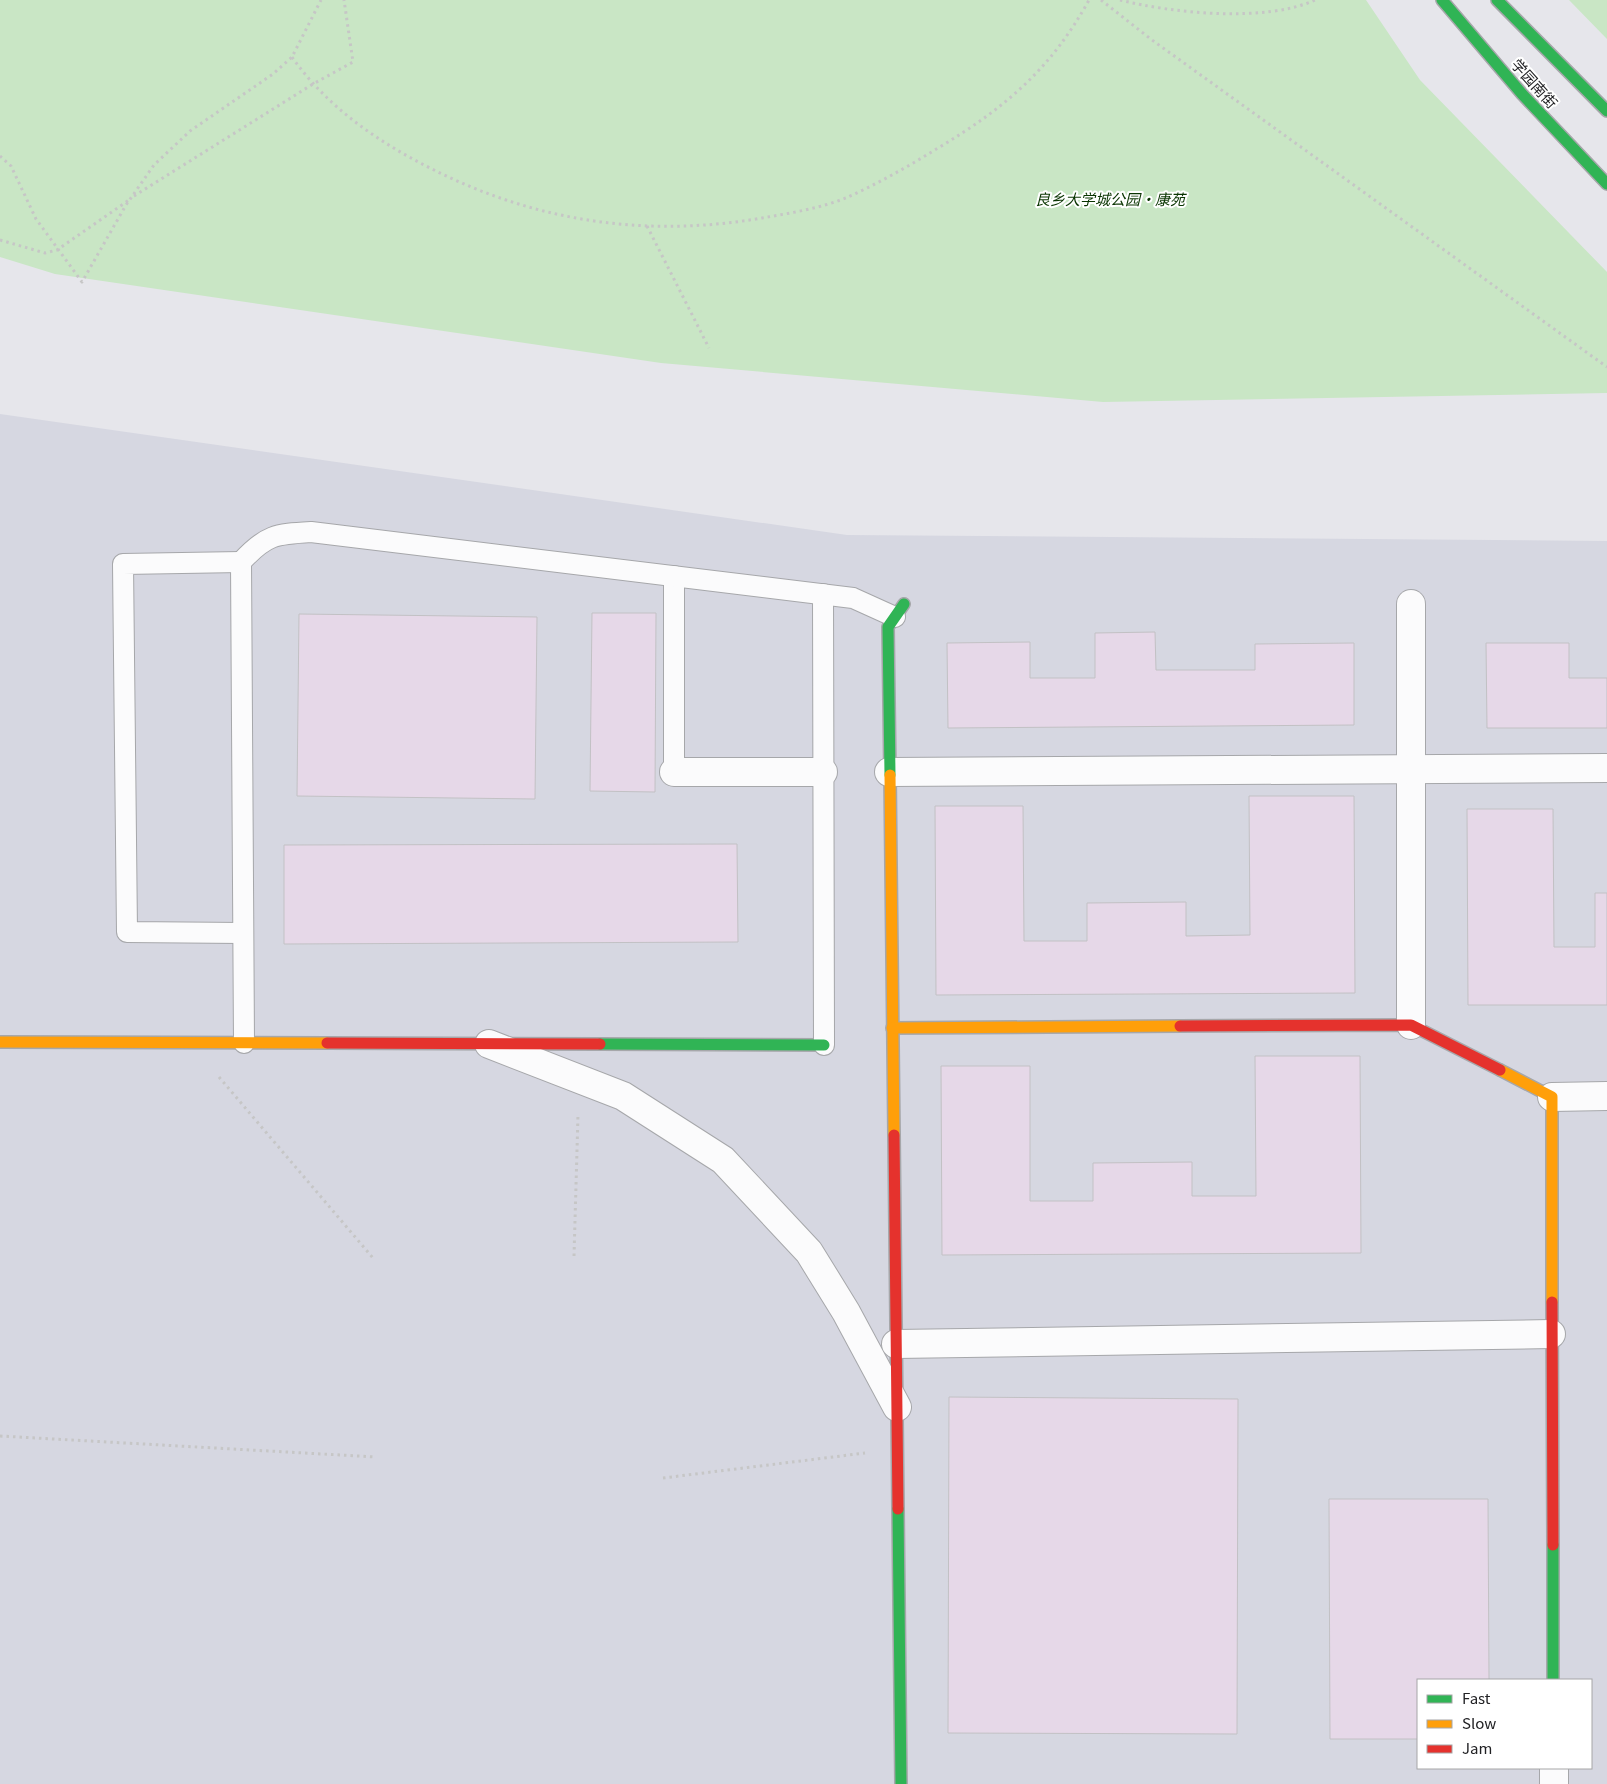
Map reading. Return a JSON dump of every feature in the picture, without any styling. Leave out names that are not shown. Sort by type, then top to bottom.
[{"type":"street","name":"学园南街","points":[[1442,0],[1467,32],[1561,137],[1607,184]]},
{"type":"street","name":"学园南街","points":[[1496,0],[1607,111]]},
{"type":"street","points":[[1411,604],[1411,1025]]},
{"type":"street","points":[[899,610],[888,627],[901,1784]]},
{"type":"street","points":[[889,772],[1607,768]]},
{"type":"street","points":[[674,772],[823,772]]},
{"type":"street","points":[[892,1028],[1411,1025],[1552,1097],[1607,1096]]},
{"type":"street","points":[[0,1042],[824,1045]]},
{"type":"street","points":[[488,1044],[623,1096],[723,1160],[809,1252],[846,1312],[897,1407]]},
{"type":"street","points":[[1552,1097],[1553,1679]]},
{"type":"street","points":[[896,1344],[1552,1334]]},
{"type":"street","points":[[1554,1769],[1554,1784]]},
{"type":"lane","points":[[244,1043],[241,562],[259,543],[281,534],[311,532],[823,594],[853,598],[899,610]]},
{"type":"lane","points":[[241,562],[123,564],[127,932],[242,933]]},
{"type":"lane","points":[[674,576],[674,772]]},
{"type":"lane","points":[[823,594],[824,1045]]},
{"type":"path","points":[[0,156],[11,166],[36,220],[82,282],[131,198],[154,165],[190,130],[273,74],[292,57],[321,0]]},
{"type":"path","points":[[0,240],[44,253],[57,250],[131,198],[313,84],[353,62],[344,0]]},
{"type":"path","points":[[292,57],[327,100],[403,154],[460,183],[505,200],[556,215],[604,224],[647,226],[722,225],[793,213],[847,197],[907,167],[983,121],[1030,81],[1059,46],[1089,0]]},
{"type":"path","points":[[1101,0],[1152,40],[1607,367]]},
{"type":"path","points":[[1120,0],[1149,7],[1206,14],[1289,10],[1315,0]]},
{"type":"path","points":[[647,226],[709,348]]},
{"type":"path","points":[[190,1042],[373,1258]]},
{"type":"path","points":[[574,1256],[578,1079]]},
{"type":"path","points":[[0,1436],[376,1458]]},
{"type":"path","points":[[663,1478],[898,1450]]},
{"type":"shaded area","points":[[0,414],[847,535],[1607,541],[1607,1784],[0,1784]]},
{"type":"green space","name":"良乡大学城公园·康苑","points":[[0,0],[1366,0],[1420,80],[1607,272],[1607,393],[1103,402],[661,363],[55,274],[0,257]]},
{"type":"green space","points":[[1569,0],[1607,0],[1607,39]]},
{"type":"building","points":[[592,613],[656,613],[655,792],[590,791]]},
{"type":"building","points":[[299,614],[537,617],[535,799],[297,796]]},
{"type":"building","points":[[1155,632],[1156,670],[1255,670],[1255,644],[1354,643],[1354,725],[948,728],[947,643],[1030,642],[1030,678],[1095,678],[1095,633]]},
{"type":"building","points":[[1486,643],[1569,643],[1569,678],[1607,678],[1607,728],[1487,728]]},
{"type":"building","points":[[1249,796],[1354,796],[1355,993],[936,995],[935,806],[1023,806],[1024,941],[1087,941],[1087,903],[1186,902],[1186,936],[1250,935]]},
{"type":"building","points":[[1467,809],[1553,809],[1554,947],[1595,947],[1595,893],[1607,893],[1607,1005],[1468,1005]]},
{"type":"building","points":[[737,844],[738,942],[284,944],[284,845]]},
{"type":"building","points":[[1255,1056],[1360,1056],[1361,1253],[942,1255],[941,1066],[1030,1066],[1030,1201],[1093,1201],[1093,1163],[1192,1162],[1192,1196],[1256,1196]]},
{"type":"building","points":[[949,1397],[1238,1399],[1237,1734],[948,1733]]},
{"type":"building","points":[[1329,1499],[1488,1499],[1489,1679],[1417,1679],[1417,1739],[1330,1739]]},
{"type":"traffic: fast","points":[[1442,0],[1522,94],[1607,184]]},
{"type":"traffic: fast","points":[[1497,0],[1607,111]]},
{"type":"traffic: fast","points":[[890,775],[888,627],[904,604]]},
{"type":"traffic: fast","points":[[600,1044],[824,1045]]},
{"type":"traffic: fast","points":[[898,1509],[901,1784]]},
{"type":"traffic: fast","points":[[1553,1545],[1553,1679]]},
{"type":"traffic: slow","points":[[890,775],[894,1135]]},
{"type":"traffic: slow","points":[[892,1028],[1180,1026]]},
{"type":"traffic: slow","points":[[0,1042],[327,1043]]},
{"type":"traffic: slow","points":[[1500,1070],[1552,1097],[1552,1302]]},
{"type":"traffic: jam","points":[[1180,1026],[1411,1025],[1500,1070]]},
{"type":"traffic: jam","points":[[327,1043],[600,1044]]},
{"type":"traffic: jam","points":[[894,1135],[898,1509]]},
{"type":"traffic: jam","points":[[1552,1302],[1553,1545]]}]
